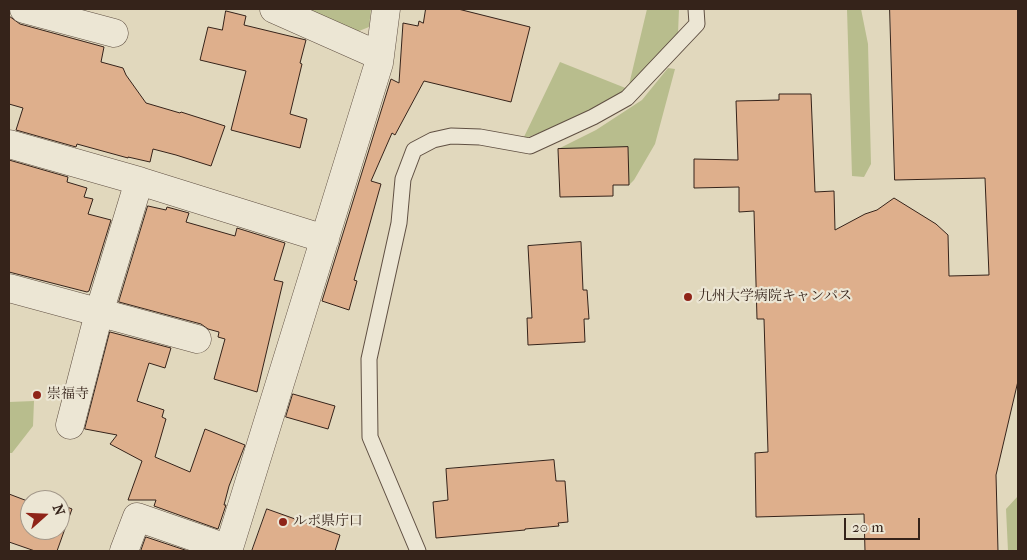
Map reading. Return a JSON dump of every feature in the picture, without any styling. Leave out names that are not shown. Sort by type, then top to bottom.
[{"type":"street","points":[[24,9],[114,34]]},
{"type":"street","points":[[274,9],[380,56]]},
{"type":"street","points":[[124,551],[137,517],[228,550],[379,63],[386,9]]},
{"type":"street","points":[[9,144],[139,181],[325,239]]},
{"type":"street","points":[[70,424],[99,313],[139,181]]},
{"type":"street","points":[[9,288],[197,340]]},
{"type":"lane","points":[[418,551],[370,437],[369,359],[399,222],[403,179],[414,150],[433,140],[451,136],[480,137],[530,146],[593,117],[627,98],[661,63],[697,24],[696,9]]},
{"type":"green space","points":[[302,9],[371,9],[369,27],[354,33]]},
{"type":"green space","points":[[647,9],[679,9],[678,34],[628,89]]},
{"type":"green space","points":[[847,9],[861,9],[868,44],[871,164],[864,177],[852,176]]},
{"type":"green space","points":[[560,62],[628,89],[560,125],[523,139]]},
{"type":"green space","points":[[668,68],[675,69],[655,144],[634,180],[629,185],[558,149],[596,130],[642,100]]},
{"type":"green space","points":[[34,401],[33,426],[12,453],[9,453],[9,402]]},
{"type":"green space","points":[[1018,496],[1018,551],[1008,551],[1006,509]]},
{"type":"building","points":[[426,9],[458,9],[530,27],[511,102],[424,81],[395,135],[392,133],[371,181],[381,184],[354,280],[357,281],[349,310],[322,301],[391,79],[399,83],[403,23],[418,26],[419,21],[423,23]]},
{"type":"building","points":[[890,9],[1018,9],[1018,381],[996,475],[998,551],[865,551],[864,514],[756,517],[755,453],[768,452],[764,319],[757,319],[754,211],[739,212],[739,187],[694,188],[694,159],[738,160],[736,101],[779,100],[779,94],[811,94],[815,192],[834,191],[835,230],[865,214],[877,210],[894,198],[936,224],[948,235],[949,276],[989,275],[985,178],[895,180]]},
{"type":"building","points":[[226,11],[246,16],[244,25],[306,40],[290,114],[307,119],[300,148],[231,130],[246,71],[200,60],[208,27],[222,30]]},
{"type":"building","points":[[9,16],[20,24],[104,47],[101,62],[123,68],[146,103],[225,126],[211,166],[153,149],[150,162],[128,158],[77,144],[76,147],[16,130],[23,108],[9,104]]},
{"type":"building","points":[[628,147],[629,185],[613,185],[613,196],[560,197],[558,149]]},
{"type":"building","points":[[9,160],[68,177],[67,182],[87,188],[84,197],[93,199],[88,214],[111,220],[89,291],[9,272]]},
{"type":"building","points":[[148,206],[166,210],[167,207],[189,213],[186,222],[235,236],[237,228],[285,243],[274,280],[283,282],[257,392],[214,379],[225,339],[218,337],[219,332],[208,329],[201,324],[119,302]]},
{"type":"building","points":[[581,242],[583,290],[587,290],[589,319],[584,319],[585,342],[528,345],[527,318],[532,318],[528,246]]},
{"type":"building","points":[[110,332],[171,348],[165,368],[149,363],[137,401],[164,410],[162,417],[166,419],[155,457],[190,472],[205,429],[245,445],[229,486],[224,505],[226,505],[218,529],[154,506],[156,500],[128,500],[142,461],[110,444],[117,435],[85,429]]},
{"type":"building","points":[[293,394],[335,406],[328,429],[286,417]]},
{"type":"building","points":[[554,460],[556,481],[565,481],[568,522],[558,523],[559,526],[436,538],[433,502],[448,500],[446,469]]},
{"type":"building","points":[[9,494],[20,498],[20,540],[61,540],[57,551],[35,551],[9,542]]},
{"type":"building","name":"ルポ県庁口","points":[[267,509],[340,535],[335,551],[252,551]]},
{"type":"building","points":[[146,537],[188,551],[141,551]]},
{"type":"place","name":"九州大学病院キャンパス","points":[[688,297]]},
{"type":"place","name":"崇福寺","points":[[37,395]]},
{"type":"place","name":"ルポ県庁口","points":[[283,522]]}]
